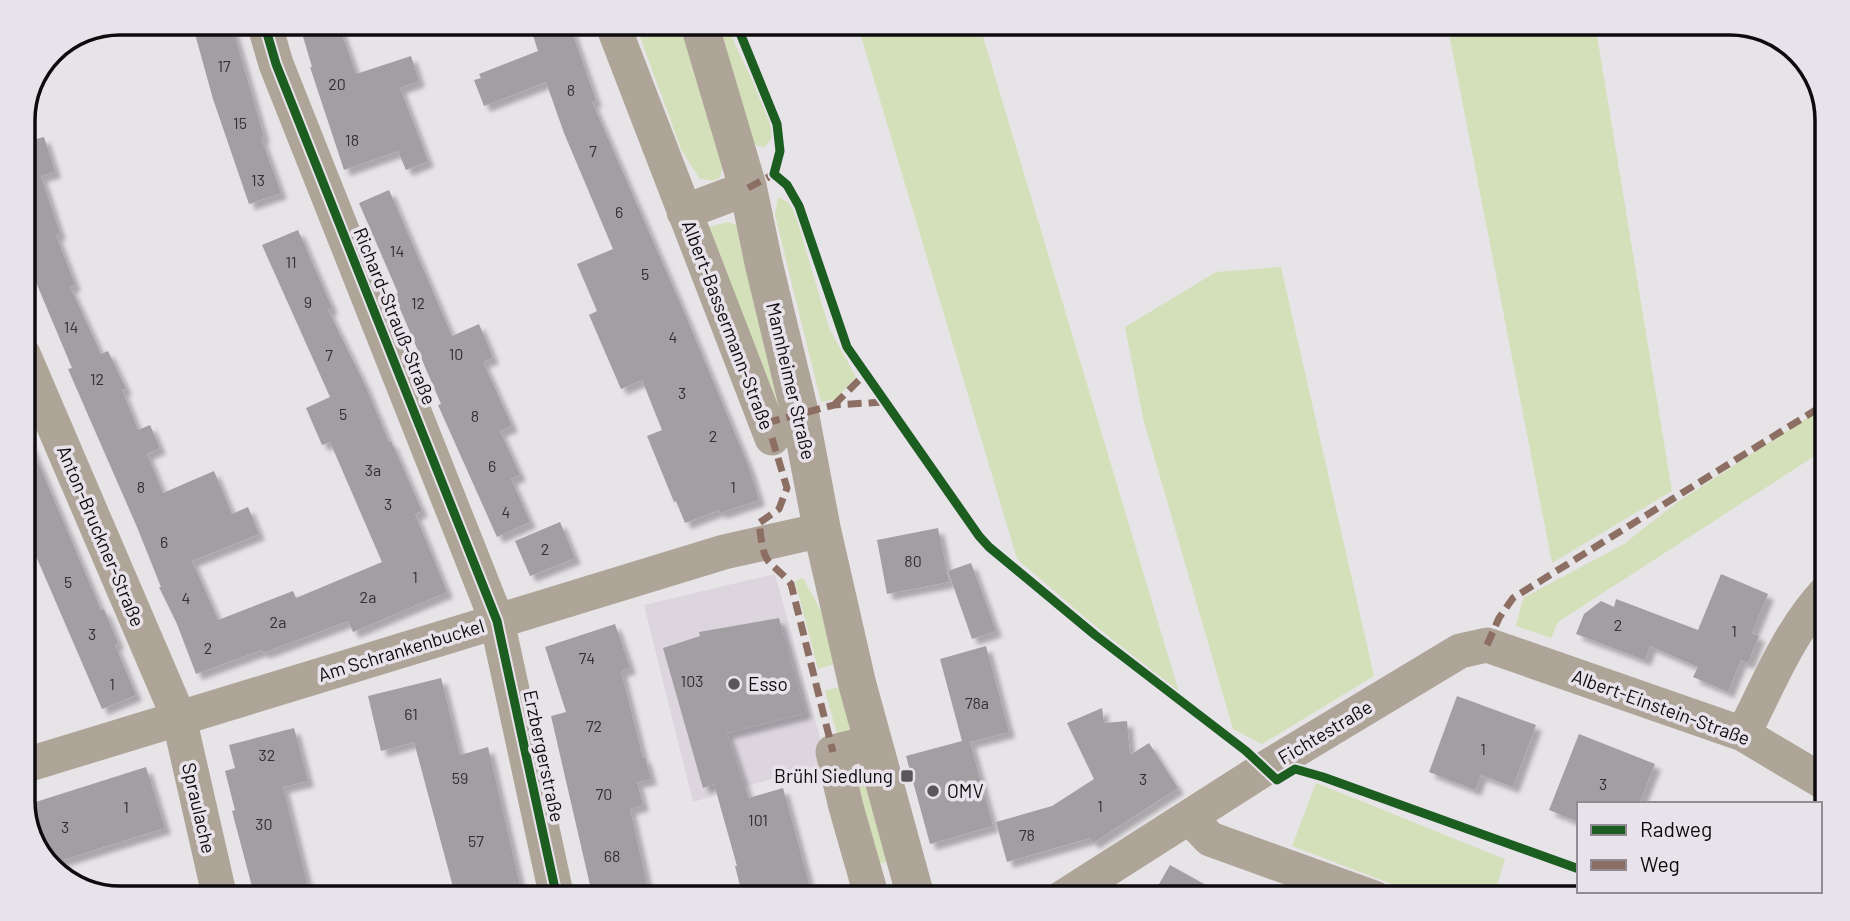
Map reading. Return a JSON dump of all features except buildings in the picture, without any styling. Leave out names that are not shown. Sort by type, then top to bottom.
[{"type":"main road","name":"Mannheimer Straße","points":[[703,35],[748,188],[800,414],[822,530],[857,683],[913,886]]},
{"type":"street","name":"Richard-Strauß-Straße","points":[[268,35],[276,64],[497,621]]},
{"type":"street","name":"Albert-Bassermann-Straße","points":[[617,35],[766,423]]},
{"type":"street","name":"Albert-Bassermann-Straße","points":[[684,212],[748,188]]},
{"type":"street","name":"Anton-Bruckner-Straße","points":[[35,382],[179,718]]},
{"type":"street","name":"Am Schrankenbuckel","points":[[35,762],[724,552],[822,530]]},
{"type":"street","points":[[1743,734],[1795,633],[1815,604]]},
{"type":"street","name":"Erzbergerstraße","points":[[497,621],[554,886]]},
{"type":"street","name":"Albert-Einstein-Straße","points":[[1487,645],[1743,734],[1815,778]]},
{"type":"street","name":"Fichtestraße","points":[[1081,886],[1264,769],[1460,650],[1487,645]]},
{"type":"street","name":"Spraulache","points":[[179,718],[217,886]]},
{"type":"street","points":[[869,886],[833,752],[874,742]]},
{"type":"street","points":[[1189,818],[1210,839],[1341,886]]},
{"type":"shaded area","name":"Esso","points":[[775,574],[827,763],[693,802],[644,605]]},
{"type":"green space","points":[[639,35],[685,35],[723,166],[720,178],[712,181],[699,178],[681,149]]},
{"type":"green space","points":[[721,35],[731,35],[770,122],[771,140],[764,147],[757,146],[752,140]]},
{"type":"green space","points":[[861,35],[983,35],[1179,692],[1017,559]]},
{"type":"green space","points":[[1449,35],[1597,35],[1672,491],[1552,563]]},
{"type":"green space","points":[[778,197],[788,202],[795,213],[829,328],[856,377],[836,399],[821,402],[775,215]]},
{"type":"green space","points":[[727,222],[735,224],[743,234],[780,402],[774,408],[709,227]]},
{"type":"green space","points":[[1281,267],[1374,676],[1262,744],[1233,729],[1143,418],[1125,327],[1216,272]]},
{"type":"green space","points":[[1815,413],[1815,456],[1558,622],[1551,638],[1516,626],[1523,598],[1624,544],[1676,503]]},
{"type":"green space","points":[[803,578],[821,611],[835,664],[818,669],[795,581]]},
{"type":"green space","points":[[842,686],[853,732],[837,734],[825,691]]},
{"type":"green space","points":[[856,774],[867,778],[891,861],[873,865]]},
{"type":"green space","points":[[1316,783],[1505,859],[1497,886],[1397,886],[1292,846]]},
{"type":"marked path","points":[[748,188],[774,174],[775,168]]},
{"type":"marked path","points":[[834,405],[865,374]]},
{"type":"marked path","points":[[766,423],[834,405],[884,402]]},
{"type":"marked path","points":[[1487,645],[1499,618],[1513,598],[1815,410]]},
{"type":"marked path","points":[[772,438],[787,488],[779,509],[759,523],[762,544],[767,559],[791,584],[833,752]]},
{"type":"cycle path","points":[[268,35],[276,64],[497,621],[554,886]]},
{"type":"cycle path","points":[[741,35],[777,124],[780,151],[774,174],[787,185],[799,206],[847,347],[989,547],[1095,635],[1246,751],[1277,780],[1295,769],[1323,777],[1577,868]]},
{"type":"place","name":"Esso","points":[[734,684]]},
{"type":"place","name":"Brühl Siedlung","points":[[907,776]]},
{"type":"place","name":"OMV","points":[[933,791]]}]
